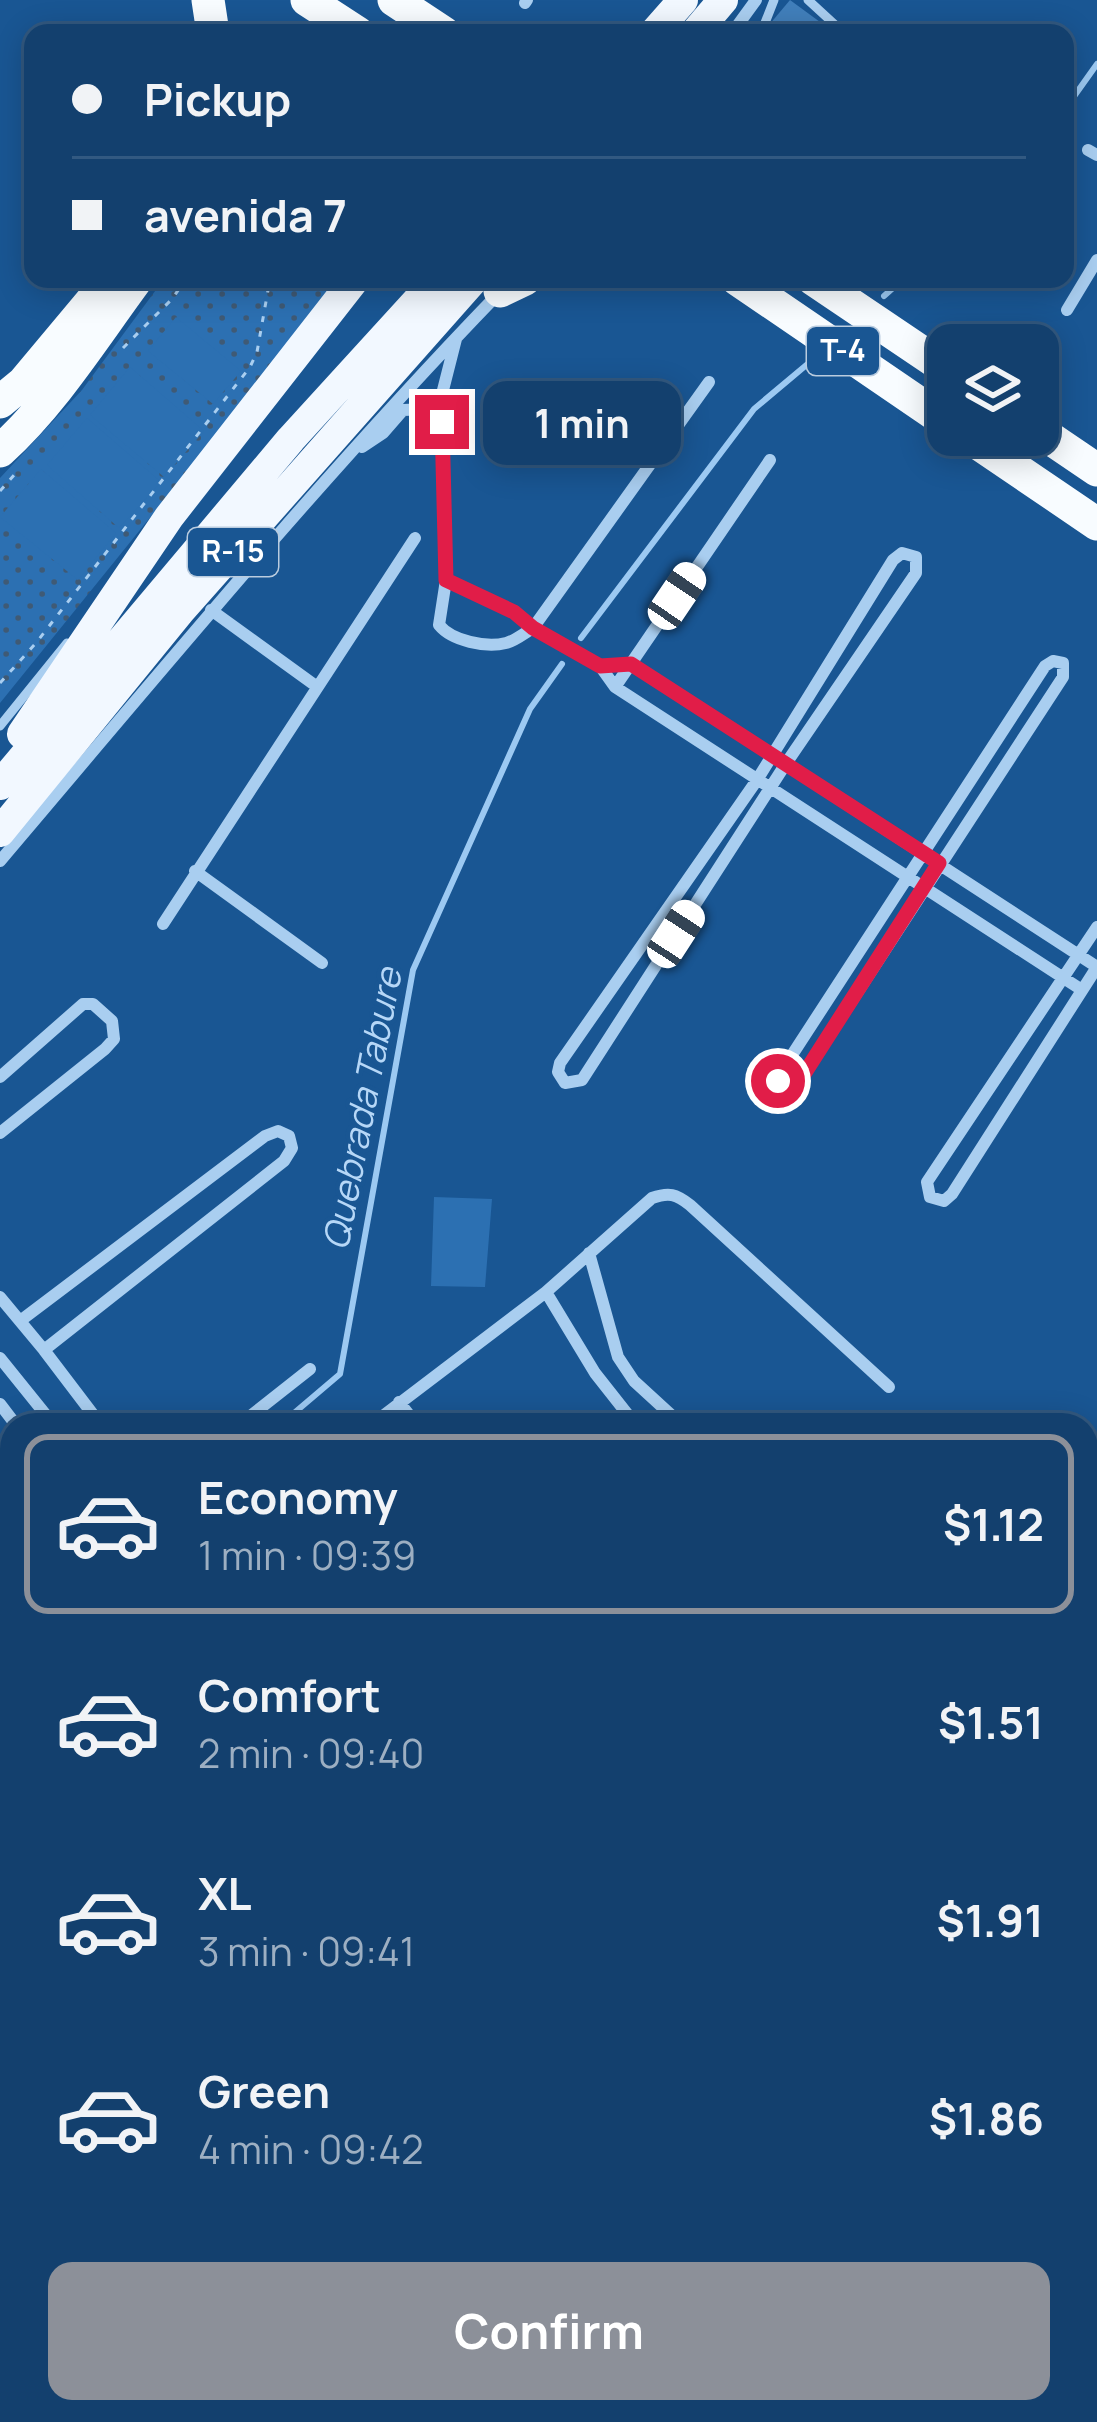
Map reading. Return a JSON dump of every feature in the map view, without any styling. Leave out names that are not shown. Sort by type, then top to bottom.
[{"type":"highway","points":[[307,0],[344,24]]},
{"type":"highway","points":[[394,0],[430,24]]},
{"type":"highway","points":[[0,402],[23,382],[102,288]]},
{"type":"highway","points":[[0,451],[71,369],[130,288]]},
{"type":"highway","name":"T-4","points":[[750,288],[927,409]]},
{"type":"highway","name":"T-4","points":[[826,288],[927,356]]},
{"type":"highway","points":[[1059,444],[1097,470]]},
{"type":"highway","points":[[997,456],[1097,524]]},
{"type":"main road","points":[[662,24],[683,0]]},
{"type":"main road","points":[[703,24],[723,0]]},
{"type":"main road","points":[[0,768],[169,518],[348,288]]},
{"type":"main road","name":"R-15","points":[[0,785],[292,440],[429,288]]},
{"type":"main road","name":"R-15","points":[[0,832],[181,610],[497,288]]},
{"type":"street","points":[[647,24],[667,0]]},
{"type":"street","points":[[1067,310],[1097,260]]},
{"type":"street","points":[[0,861],[211,610],[498,288]]},
{"type":"street","points":[[458,335],[441,398],[446,580],[439,625],[450,637],[505,644],[533,628],[709,382]]},
{"type":"street","points":[[342,462],[383,433],[404,410],[428,409],[442,422]]},
{"type":"street","points":[[615,687],[770,460]]},
{"type":"street","points":[[163,924],[415,538]]},
{"type":"street","points":[[912,553],[918,564],[916,573],[785,765],[582,1080],[565,1083],[558,1072],[560,1063],[757,780],[893,560],[912,553]]},
{"type":"street","points":[[446,580],[514,612],[600,666],[615,687],[1082,990]]},
{"type":"street","points":[[211,610],[316,686]]},
{"type":"street","points":[[1053,661],[1063,663],[1063,677],[1027,732],[797,1085],[783,1086],[779,1076],[1046,666],[1053,661]]},
{"type":"street","points":[[600,666],[631,664],[939,863],[1079,955],[1097,967],[952,1194],[937,1202],[926,1190],[927,1182],[1064,978],[1079,955],[1097,927]]},
{"type":"street","points":[[1010,721],[1027,732]]},
{"type":"street","points":[[195,872],[322,963]]},
{"type":"street","points":[[0,1077],[83,1004],[102,1009],[112,1021],[114,1039],[105,1049],[0,1133]]},
{"type":"street","points":[[20,1321],[265,1136],[278,1131],[289,1136],[292,1148],[284,1161],[44,1351]]},
{"type":"street","points":[[386,1413],[546,1292],[652,1198],[667,1193],[679,1196],[889,1388]]},
{"type":"street","points":[[589,1253],[618,1357],[634,1381],[669,1413]]},
{"type":"street","points":[[546,1292],[595,1373],[627,1413]]},
{"type":"street","points":[[0,1297],[92,1413]]},
{"type":"street","points":[[0,1358],[44,1413]]},
{"type":"street","points":[[253,1413],[310,1369]]},
{"type":"street","points":[[399,1402],[408,1413]]},
{"type":"lane","points":[[808,0],[834,24]]},
{"type":"lane","points":[[0,726],[169,518]]},
{"type":"path","points":[[0,683],[250,367],[268,288]]},
{"type":"shaded area","points":[[157,288],[336,288],[0,703],[0,478],[82,390]]},
{"type":"shaded area","points":[[176,317],[241,371],[213,404],[148,351]]},
{"type":"shaded area","points":[[130,367],[204,431],[164,477],[90,415]]},
{"type":"shaded area","points":[[87,418],[161,482],[119,528],[47,465]]},
{"type":"shaded area","points":[[41,469],[116,533],[78,580],[0,517]]},
{"type":"shaded area","points":[[434,1197],[492,1199],[485,1287],[431,1286]]},
{"type":"building","points":[[790,0],[823,24],[770,24]]},
{"type":"waterway","name":"Quebrada Tabure","points":[[1074,96],[1097,64]]},
{"type":"waterway","name":"Quebrada Tabure","points":[[884,296],[893,288]]},
{"type":"waterway","name":"Quebrada Tabure","points":[[581,638],[754,409],[810,362]]},
{"type":"waterway","name":"Quebrada Tabure","points":[[294,1413],[340,1374],[413,970],[530,709],[562,664]]},
{"type":"route","points":[[442,422],[446,580],[514,612],[600,666],[631,664],[939,863],[797,1085],[786,1088],[778,1081]]}]
